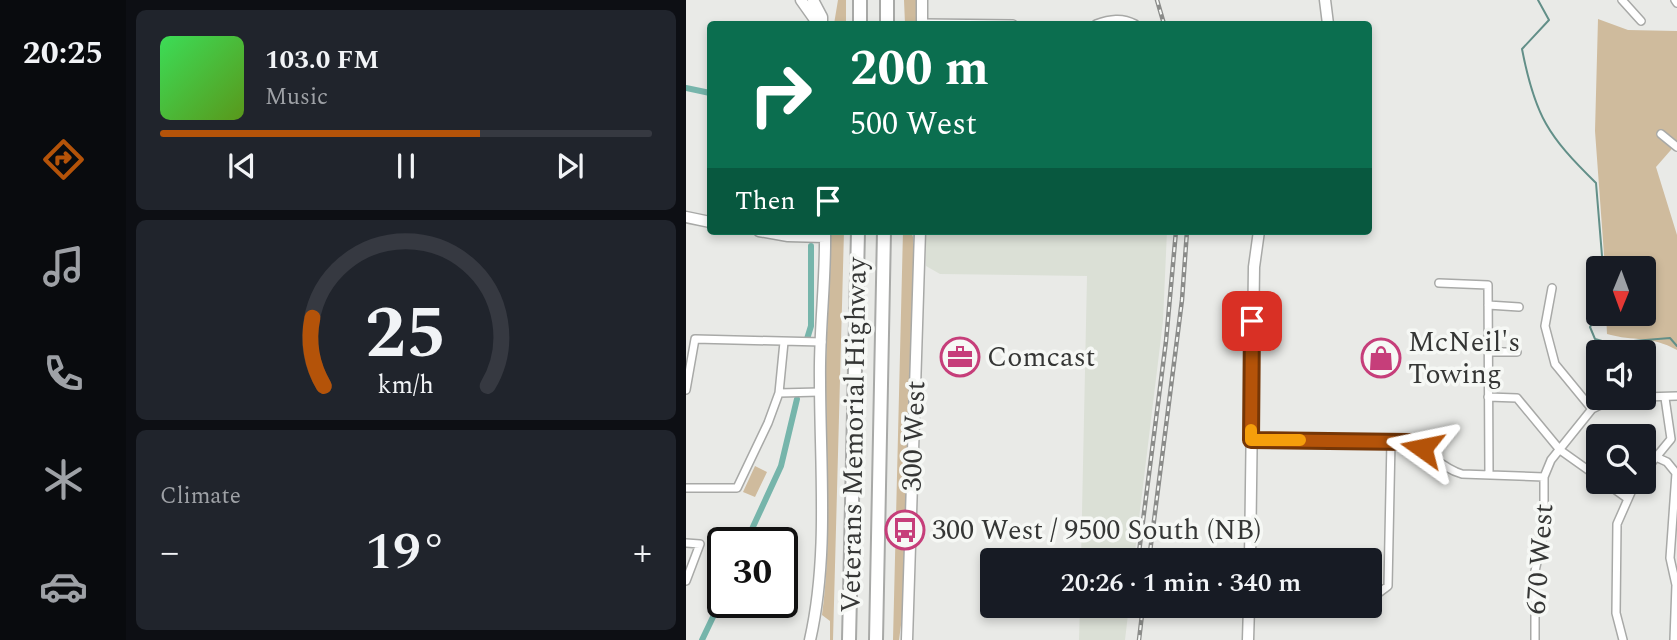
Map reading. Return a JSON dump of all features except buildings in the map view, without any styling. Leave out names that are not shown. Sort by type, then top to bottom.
[{"type":"highway","points":[[860,0],[860,21]]},
{"type":"highway","points":[[887,0],[887,21]]},
{"type":"highway","name":"Veterans Memorial Highway","points":[[849,640],[858,235]]},
{"type":"highway","name":"Veterans Memorial Highway","points":[[876,640],[884,235]]},
{"type":"highway","points":[[842,640],[850,558]]},
{"type":"street","points":[[802,0],[818,21]]},
{"type":"street","points":[[813,0],[822,17],[821,21]]},
{"type":"street","points":[[922,0],[922,21]]},
{"type":"street","points":[[1325,0],[1328,21]]},
{"type":"street","points":[[1622,0],[1641,21]]},
{"type":"street","points":[[1106,21],[1129,21]]},
{"type":"street","points":[[1661,134],[1677,147]]},
{"type":"street","points":[[686,216],[707,221]]},
{"type":"street","points":[[782,235],[806,235]]},
{"type":"street","points":[[810,640],[820,577],[820,392],[825,235]]},
{"type":"street","name":"300 West","points":[[907,640],[920,235]]},
{"type":"street","points":[[1250,548],[1254,267],[1258,235]]},
{"type":"street","points":[[1439,283],[1488,285],[1489,475]]},
{"type":"street","points":[[1552,288],[1545,326],[1555,364],[1586,402]]},
{"type":"street","points":[[1488,305],[1519,307]]},
{"type":"street","points":[[686,390],[695,339],[822,342]]},
{"type":"street","points":[[686,488],[737,488],[779,393],[785,342]]},
{"type":"street","points":[[1489,352],[1517,352]]},
{"type":"street","points":[[779,393],[820,392]]},
{"type":"street","points":[[1656,398],[1677,396]]},
{"type":"street","points":[[1489,397],[1517,397],[1560,450],[1586,468]]},
{"type":"street","points":[[1665,398],[1671,439],[1656,457],[1667,462],[1676,473],[1670,558],[1676,585],[1674,640]]},
{"type":"street","points":[[1251,440],[1408,442],[1422,448],[1449,470],[1544,477],[1560,450],[1591,410]]},
{"type":"street","points":[[1382,590],[1388,586],[1391,441]]},
{"type":"street","name":"670 West","points":[[1535,640],[1535,571],[1544,532],[1544,477]]},
{"type":"street","points":[[1621,494],[1628,499]]},
{"type":"street","points":[[1623,640],[1616,613],[1617,524],[1630,494]]},
{"type":"street","points":[[686,543],[700,544],[686,581]]},
{"type":"street","points":[[1248,640],[1249,618]]},
{"type":"shaded area","points":[[838,0],[846,0],[846,21],[834,21]]},
{"type":"shaded area","points":[[904,0],[917,0],[916,21],[905,21]]},
{"type":"shaded area","points":[[1598,19],[1628,30],[1677,31],[1677,143],[1656,167],[1677,235],[1677,350],[1656,340],[1607,334],[1607,326],[1656,326],[1656,256],[1604,256],[1595,131]]},
{"type":"shaded area","points":[[831,235],[844,235],[833,640],[830,640],[830,621],[822,615],[828,531],[826,371]]},
{"type":"shaded area","points":[[903,235],[912,235],[903,610],[899,640],[893,640]]},
{"type":"shaded area","points":[[926,235],[1167,235],[1163,321],[1135,548],[1081,548],[1087,276],[940,274],[926,266]]},
{"type":"shaded area","points":[[755,466],[767,472],[755,497],[743,492]]},
{"type":"shaded area","points":[[1080,618],[1128,618],[1125,640],[1079,640]]},
{"type":"waterway","points":[[1538,0],[1549,20],[1522,49],[1532,92],[1555,138],[1596,183],[1602,256]]},
{"type":"waterway","points":[[686,88],[707,92]]},
{"type":"waterway","points":[[807,339],[811,326],[811,246]]},
{"type":"waterway","points":[[1591,326],[1595,339],[1609,343],[1670,338],[1677,346]]},
{"type":"waterway","points":[[753,527],[781,466],[797,399]]},
{"type":"waterway","points":[[702,640],[712,618]]},
{"type":"railway","points":[[1157,0],[1163,21]]},
{"type":"railway","points":[[1140,548],[1166,341],[1176,235]]},
{"type":"railway","points":[[1151,548],[1182,300],[1187,235]]},
{"type":"railway","points":[[1139,640],[1142,618]]},
{"type":"slow traffic","points":[[1251,430],[1251,440],[1300,440]]},
{"type":"place","name":"Comcast","points":[[960,357]]},
{"type":"place","name":"McNeil's Towing","points":[[1381,358]]},
{"type":"place","name":"300 West / 9500 South (NB)","points":[[905,530]]},
{"type":"route","points":[[1252,321],[1251,440],[1408,442],[1422,448]]}]
